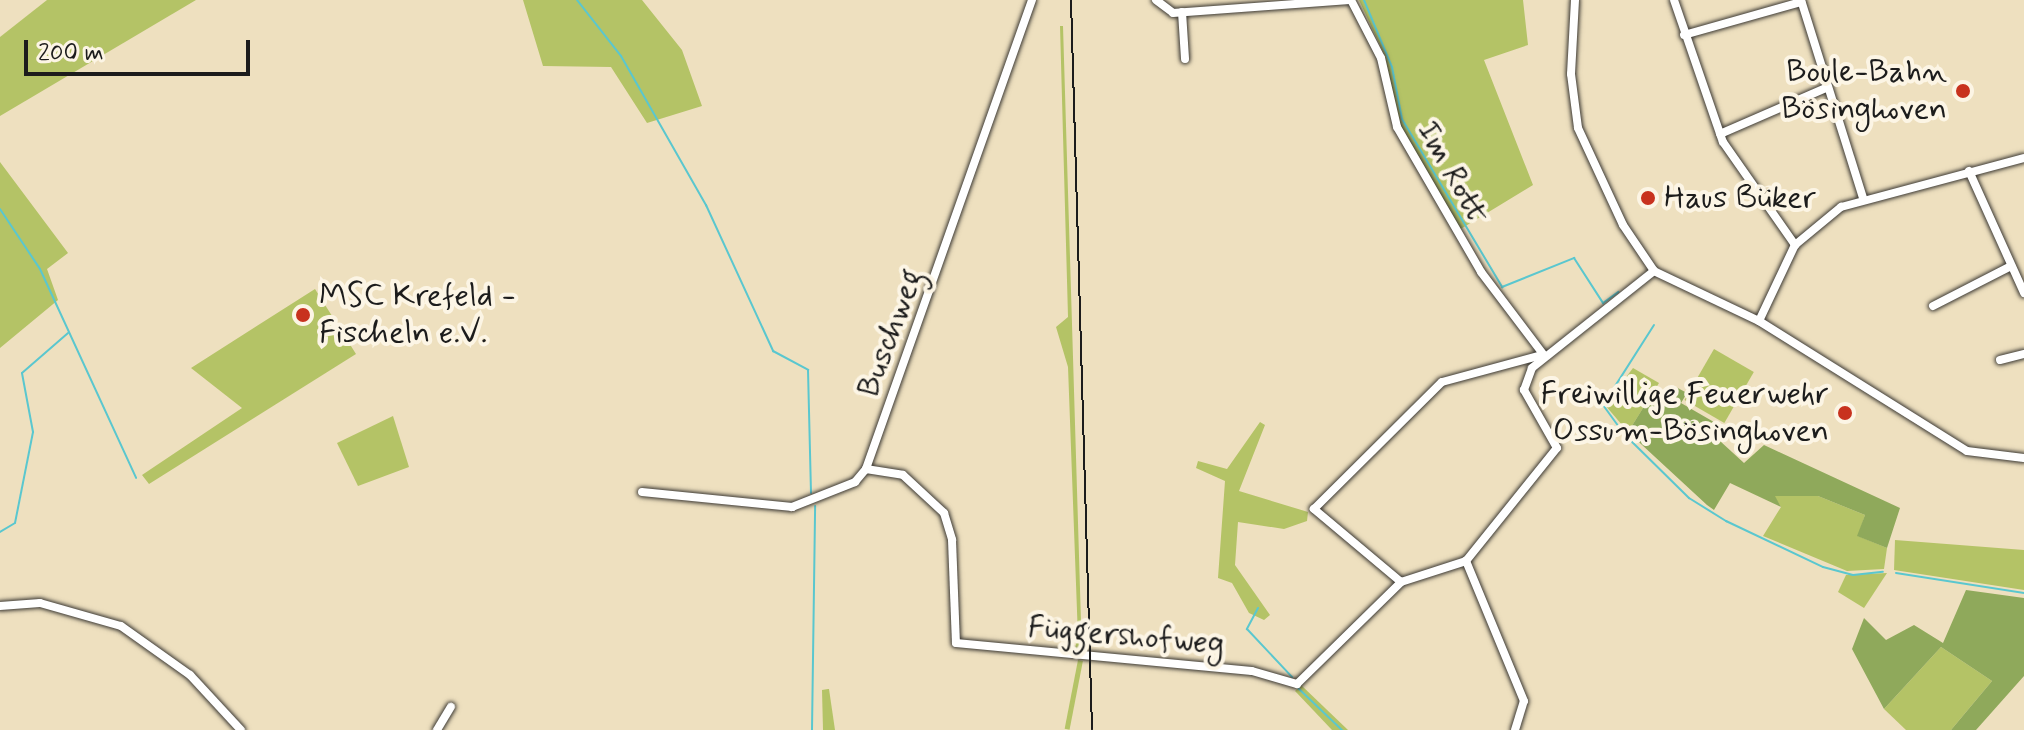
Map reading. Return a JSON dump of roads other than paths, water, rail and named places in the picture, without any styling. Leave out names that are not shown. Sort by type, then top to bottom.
[{"type":"street","name":"Buschweg","points":[[866,469],[1032,0]]},
{"type":"street","points":[[1156,0],[1182,12],[1350,0]]},
{"type":"street","name":"Im Rott","points":[[1350,0],[1381,58],[1397,127],[1467,250],[1543,354]]},
{"type":"street","points":[[1575,0],[1571,74],[1578,128],[1623,225],[1654,271],[1759,321],[1967,451],[2024,458]]},
{"type":"street","points":[[1674,0],[1720,134],[1795,245]]},
{"type":"street","points":[[1684,35],[1801,1],[1863,198]]},
{"type":"street","points":[[1182,12],[1185,59]]},
{"type":"street","points":[[1720,134],[1826,88]]},
{"type":"street","points":[[1759,321],[1795,245],[1819,221],[1863,198],[2024,158]]},
{"type":"street","points":[[1969,171],[2024,293]]},
{"type":"street","points":[[1933,306],[2011,266]]},
{"type":"street","points":[[1543,354],[1524,390],[1557,448],[1466,561],[1401,582],[1314,509],[1442,382],[1543,354],[1654,271]]},
{"type":"street","points":[[2000,360],[2024,354]]},
{"type":"street","points":[[642,492],[792,507],[855,482],[866,469]]},
{"type":"street","name":"Függershofweg","points":[[866,469],[903,475],[944,513],[952,540],[956,643],[1252,671],[1290,684],[1401,582]]},
{"type":"street","points":[[1466,561],[1522,692],[1525,711],[1515,730]]},
{"type":"street","points":[[0,595],[121,626],[190,675],[241,730]]},
{"type":"street","points":[[0,606],[10,600]]},
{"type":"street","points":[[437,730],[451,707]]},
{"type":"waterway","points":[[577,0],[621,56],[706,205],[773,351],[808,370],[811,493]]},
{"type":"waterway","points":[[1364,0],[1392,67],[1402,119],[1502,287],[1574,258],[1603,303],[1618,292]]},
{"type":"waterway","points":[[0,209],[40,269],[136,478]]},
{"type":"waterway","points":[[1654,325],[1603,405],[1623,433],[1689,498],[1726,521],[1823,567],[1853,575],[1883,572]]},
{"type":"waterway","points":[[0,532],[15,523],[33,432],[22,373],[68,333]]},
{"type":"waterway","points":[[812,730],[815,506]]},
{"type":"waterway","points":[[1896,573],[2024,593]]},
{"type":"waterway","points":[[1258,608],[1247,629],[1292,677]]},
{"type":"waterway","points":[[1298,688],[1342,730]]},
{"type":"railway","points":[[1071,0],[1092,730]]},
{"type":"place","name":"Boule-Bahn Bösinghoven","points":[[1963,91]]},
{"type":"place","name":"Haus Büker","points":[[1648,198]]},
{"type":"place","name":"MSC Krefeld - Fischeln e.V.","points":[[303,315]]},
{"type":"place","name":"Freiwillige Feuerwehr Ossum-Bösinghoven","points":[[1845,413]]}]
